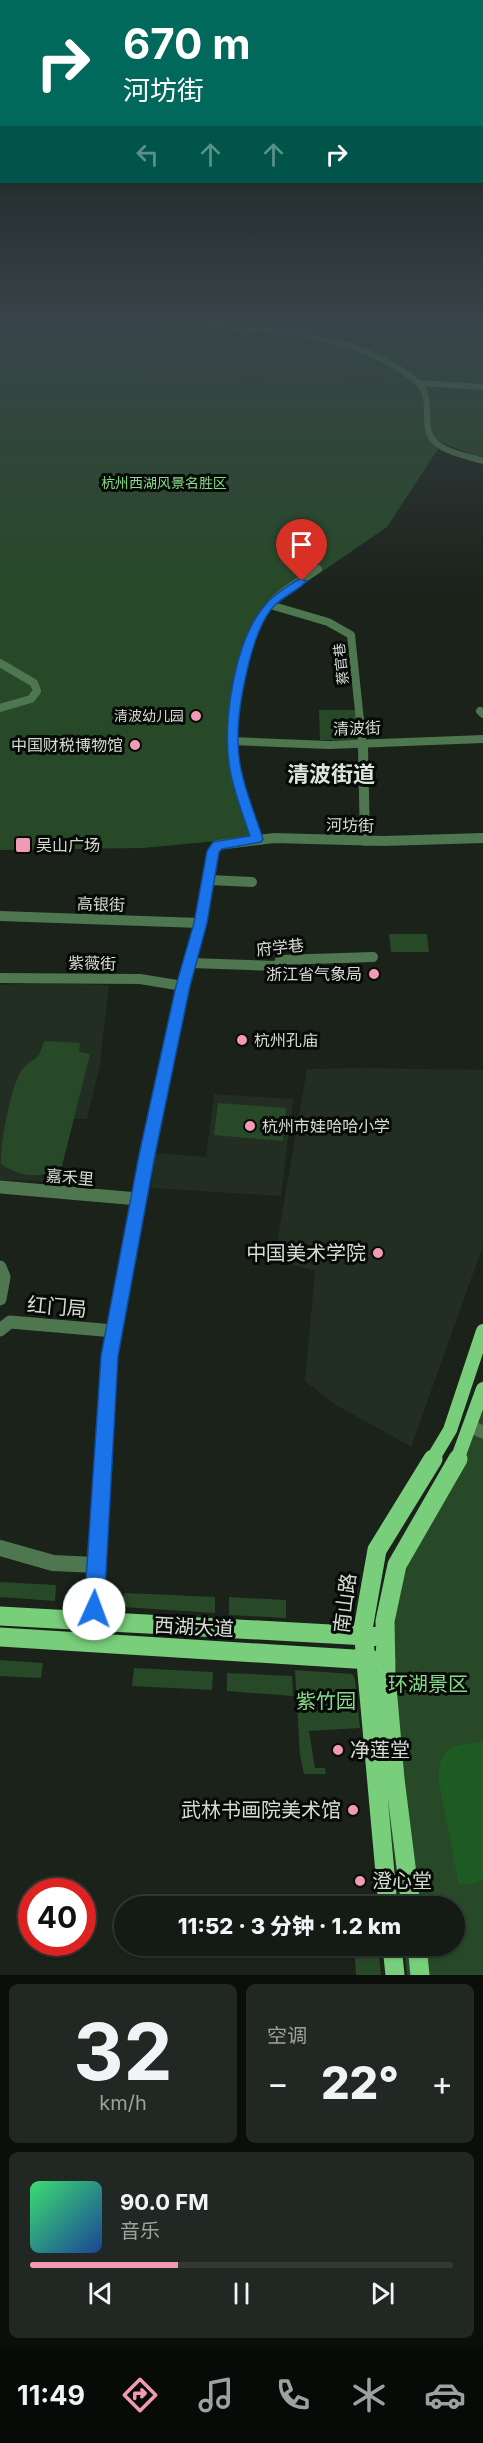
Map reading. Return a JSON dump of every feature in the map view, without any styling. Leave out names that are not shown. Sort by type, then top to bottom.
[{"type":"main road","name":"南山路","points":[[387,1896],[363,1637],[377,1550],[450,1430],[483,1331]]},
{"type":"main road","points":[[410,1896],[395,1779],[384,1621],[397,1565],[477,1430],[483,1389]]},
{"type":"main road","name":"西湖大道","points":[[0,1616],[94,1623],[385,1637]]},
{"type":"main road","name":"西湖大道","points":[[0,1637],[386,1661]]},
{"type":"main road","points":[[393,1956],[394,1975]]},
{"type":"main road","points":[[418,1956],[420,1975]]},
{"type":"street","points":[[429,412],[432,439],[448,448],[483,461]]},
{"type":"street","points":[[256,839],[236,772],[232,741],[240,679],[252,634],[270,605],[318,569]]},
{"type":"street","name":"蔡官巷","points":[[270,605],[328,622],[349,631],[363,742]]},
{"type":"street","points":[[0,663],[34,682],[37,691],[31,699],[0,708]]},
{"type":"street","name":"清波街","points":[[232,741],[289,744],[483,739]]},
{"type":"street","points":[[363,742],[365,841]]},
{"type":"street","name":"河坊街","points":[[208,880],[211,858],[218,845],[256,839],[365,841],[483,838]]},
{"type":"street","points":[[93,1644],[110,1356],[138,1199],[208,880],[252,882]]},
{"type":"street","name":"高银街","points":[[0,916],[200,923]]},
{"type":"street","name":"府学巷","points":[[191,963],[278,966],[280,960],[373,957]]},
{"type":"street","name":"紫薇街","points":[[0,978],[140,979],[183,986]]},
{"type":"street","name":"嘉禾里","points":[[0,1187],[138,1199]]},
{"type":"street","points":[[0,1267],[4,1277],[0,1299]]},
{"type":"street","name":"红门局","points":[[0,1330],[10,1322],[114,1332]]},
{"type":"street","points":[[0,1548],[53,1563],[96,1565]]},
{"type":"shaded area","points":[[36,983],[109,985],[100,1064],[87,1119],[74,1119],[57,1182],[0,1180],[0,985]]},
{"type":"shaded area","name":"中国美术学院","points":[[307,1069],[483,1070],[483,1246],[411,1447],[336,1405],[305,1381],[315,1271],[274,1260]]},
{"type":"shaded area","name":"杭州市娃哈哈小学","points":[[214,1094],[293,1099],[281,1196],[151,1188],[155,1153],[206,1157]]},
{"type":"shaded area","points":[[483,1742],[483,1879],[473,1884],[459,1885],[438,1777],[442,1758],[450,1748]]},
{"type":"green space","name":"杭州西湖风景名胜区","points":[[0,412],[483,412],[483,458],[442,443],[387,527],[266,610],[246,649],[232,758],[256,833],[248,838],[143,848],[0,850]]},
{"type":"green space","points":[[319,710],[357,710],[360,740],[320,740]]},
{"type":"green space","points":[[389,934],[427,934],[429,952],[391,952]]},
{"type":"green space","points":[[44,1041],[80,1043],[79,1052],[90,1054],[62,1166],[38,1175],[23,1174],[1,1164],[6,1118],[16,1081],[23,1068],[39,1054]]},
{"type":"green space","points":[[218,1103],[286,1108],[283,1141],[214,1135]]},
{"type":"green space","name":"环湖景区","points":[[483,1378],[483,1975],[407,1975],[405,1956],[465,1956],[465,1896],[399,1896],[373,1689],[380,1629],[470,1421]]},
{"type":"green space","points":[[0,1582],[56,1585],[55,1601],[0,1597]]},
{"type":"green space","points":[[124,1593],[215,1597],[215,1613],[123,1607]]},
{"type":"green space","points":[[229,1597],[286,1600],[286,1618],[229,1615]]},
{"type":"green space","points":[[0,1660],[43,1663],[41,1678],[0,1676]]},
{"type":"green space","points":[[134,1668],[213,1672],[212,1690],[132,1686]]},
{"type":"green space","name":"紫竹园","points":[[295,1670],[352,1674],[355,1679],[360,1728],[309,1731],[315,1768],[325,1768],[326,1774],[304,1774],[300,1755]]},
{"type":"green space","points":[[227,1673],[292,1676],[293,1696],[227,1691]]},
{"type":"green space","points":[[355,1956],[379,1956],[381,1975],[356,1975]]},
{"type":"place","name":"清波幼儿园","points":[[196,716]]},
{"type":"place","name":"中国财税博物馆","points":[[135,745]]},
{"type":"place","name":"吴山广场","points":[[23,845]]},
{"type":"place","name":"浙江省气象局","points":[[374,974]]},
{"type":"place","name":"杭州孔庙","points":[[242,1040]]},
{"type":"place","name":"杭州市娃哈哈小学","points":[[250,1126]]},
{"type":"place","name":"中国美术学院","points":[[378,1253]]},
{"type":"place","name":"净莲堂","points":[[338,1750]]},
{"type":"place","name":"武林书画院美术馆","points":[[353,1810]]},
{"type":"place","name":"澄心堂","points":[[360,1881]]},
{"type":"district","name":"清波街道","points":[[331,774]]},
{"type":"route","points":[[94,1609],[110,1356],[147,1155],[183,986],[200,923],[213,851],[218,845],[256,839],[236,772],[232,741],[240,679],[252,634],[270,605],[302,581]]}]
